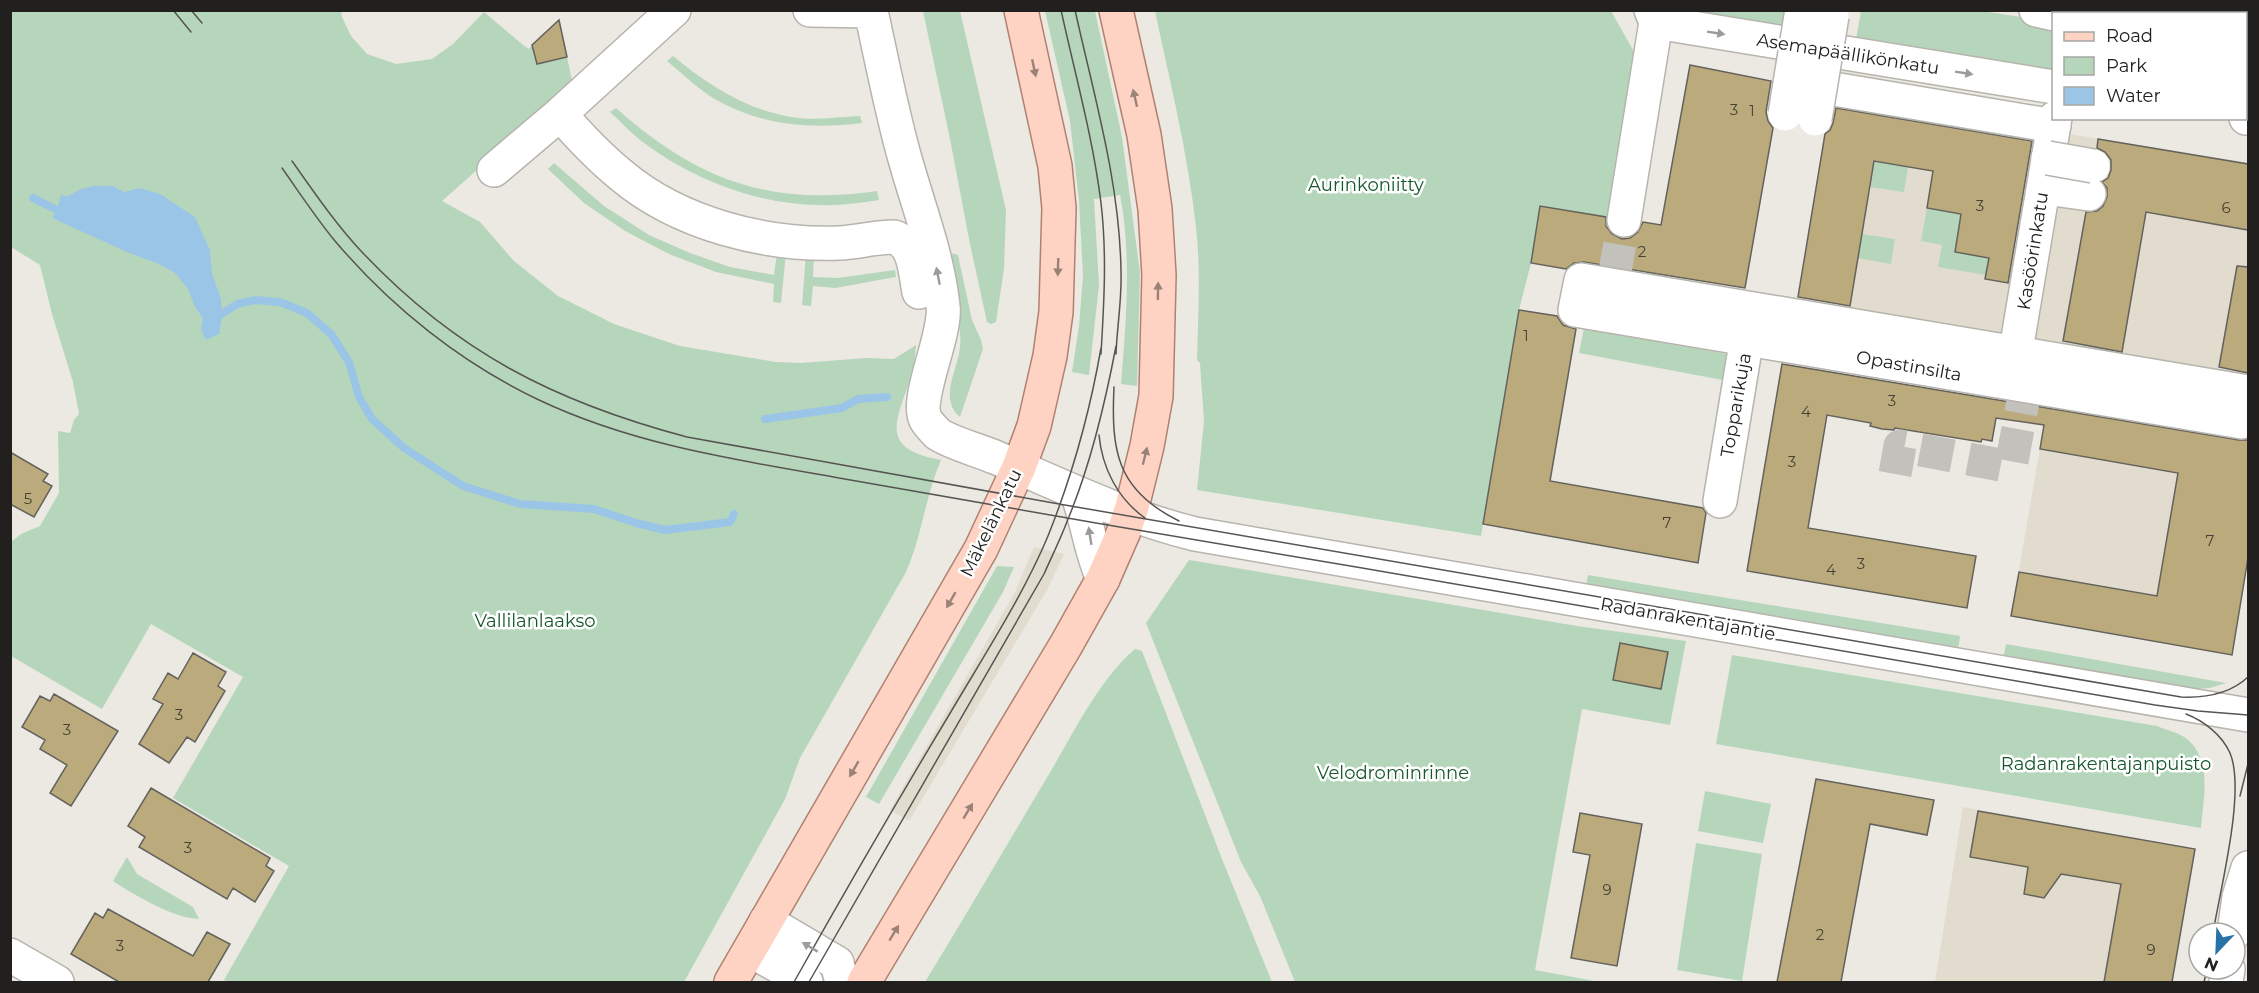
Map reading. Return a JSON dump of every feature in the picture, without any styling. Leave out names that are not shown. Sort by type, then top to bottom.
[{"type":"main road","name":"Mäkelänkatu","points":[[731,982],[981,549],[1019,467],[1034,426],[1050,356],[1056,312],[1059,208],[1055,166],[1021,10]]},
{"type":"main road","points":[[864,982],[972,804],[1103,579],[1130,513],[1147,446],[1156,396],[1159,275],[1155,208],[1144,135],[1116,10]]},
{"type":"street","points":[[494,170],[560,114],[674,10]]},
{"type":"street","points":[[810,10],[871,11],[902,148],[939,278],[944,309],[940,333]]},
{"type":"street","points":[[2036,10],[2052,14]]},
{"type":"street","points":[[1800,117],[1817,12]]},
{"type":"street","points":[[1624,220],[1653,16]]},
{"type":"street","name":"Asemapäällikönkatu","points":[[1653,16],[2052,87]]},
{"type":"street","points":[[1805,84],[2052,120]]},
{"type":"street","points":[[560,114],[582,139],[623,177],[668,206],[722,228],[762,238],[802,242],[840,243],[894,237],[906,243],[911,254],[924,310],[940,333]]},
{"type":"street","name":"Kasöörinkatu","points":[[2019,358],[2048,158],[2060,121]]},
{"type":"street","name":"Kasöörinkatu","points":[[2019,358],[2081,184],[2060,121]]},
{"type":"street","points":[[2048,158],[2081,184]]},
{"type":"street","name":"Opastinsilta","points":[[1755,325],[1613,281],[1578,295],[1755,325],[2098,366],[2219,404]]},
{"type":"street","name":"Topparikuja","points":[[1720,501],[1755,325]]},
{"type":"street","name":"Radanrakentajantie","points":[[940,333],[922,410],[924,417],[938,433],[1077,493],[1195,534],[2248,715]]},
{"type":"street","points":[[1077,493],[1089,530],[1092,555],[1103,579]]},
{"type":"street","points":[[2236,921],[2239,897],[2248,868]]},
{"type":"street","points":[[766,921],[837,963],[842,982]]},
{"type":"street","points":[[750,950],[806,982]]},
{"type":"street","points":[[10,955],[57,982]]},
{"type":"shaded area","points":[[1832,94],[2248,164],[2248,386],[1796,311]]},
{"type":"shaded area","points":[[2048,402],[2248,437],[2248,558],[2232,655],[2011,616]]},
{"type":"shaded area","points":[[1034,547],[1064,554],[1047,590],[909,821],[890,810],[1015,592]]},
{"type":"shaded area","points":[[1963,807],[2195,849],[2172,982],[1935,982]]},
{"type":"green space","name":"Vallilanlaakso","points":[[10,11],[341,11],[351,36],[367,54],[396,64],[432,59],[453,44],[484,12],[523,45],[529,49],[532,45],[542,63],[567,57],[573,85],[442,201],[480,222],[514,261],[558,296],[614,324],[680,346],[776,362],[894,359],[916,345],[915,360],[899,414],[898,438],[906,447],[919,454],[941,460],[906,572],[800,758],[785,799],[684,982],[229,982],[224,980],[289,866],[173,798],[243,677],[151,624],[102,709],[11,656],[11,542],[21,534],[40,526],[59,493],[58,431],[70,433],[74,420],[79,414],[73,382],[40,265],[11,247]]},
{"type":"green space","points":[[923,11],[960,11],[1006,210],[1004,269],[996,322],[991,324],[987,322],[970,244]]},
{"type":"green space","points":[[1045,11],[1095,11],[1122,137],[1140,273],[1137,386],[1121,384],[1127,266],[1120,195],[1094,199],[1099,285],[1089,375],[1072,372],[1083,276],[1079,201],[1070,121]]},
{"type":"green space","name":"Aurinkoniitty","points":[[1155,11],[1611,11],[1633,50],[1640,57],[1612,218],[1540,206],[1531,263],[1519,310],[1481,536],[1197,490],[1204,421],[1200,363],[1197,360],[1198,244],[1183,145]]},
{"type":"green space","points":[[1672,11],[1790,11],[1786,34]]},
{"type":"green space","points":[[1861,11],[1982,11],[2052,22],[2051,78],[1855,45]]},
{"type":"green space","points":[[673,56],[714,86],[758,108],[799,118],[860,116],[862,123],[826,126],[790,124],[739,111],[693,84],[667,61]]},
{"type":"green space","points":[[616,108],[675,153],[705,170],[736,182],[801,195],[838,195],[877,191],[879,200],[834,205],[795,204],[725,187],[680,166],[640,140],[610,112]]},
{"type":"green space","points":[[1874,161],[1908,167],[1904,192],[1870,187]]},
{"type":"green space","points":[[554,163],[604,206],[649,235],[690,253],[730,267],[774,275],[777,252],[786,253],[781,303],[773,302],[774,284],[716,272],[669,254],[625,231],[584,203],[548,169]]},
{"type":"green space","points":[[1927,208],[1961,214],[1955,251],[1989,258],[1986,275],[1938,267],[1942,245],[1921,241]]},
{"type":"green space","points":[[1862,234],[1895,239],[1891,264],[1858,258]]},
{"type":"green space","points":[[940,250],[958,255],[972,320],[983,349],[960,417],[950,401],[951,384],[959,356],[959,324]]},
{"type":"green space","points":[[806,254],[814,255],[813,277],[838,278],[895,270],[896,277],[835,288],[813,286],[811,306],[802,305]]},
{"type":"green space","points":[[1584,328],[1732,355],[1728,381],[1579,353]]},
{"type":"green space","name":"Velodrominrinne","points":[[1189,560],[1577,626],[1686,641],[1670,725],[1582,709],[1535,970],[1600,982],[1295,982],[1260,896],[1241,862],[1146,623]]},
{"type":"green space","points":[[997,566],[1014,567],[1003,592],[879,804],[866,797]]},
{"type":"green space","points":[[1588,575],[1960,636],[1958,651],[1586,586]]},
{"type":"green space","points":[[2006,644],[2226,683],[2210,688],[2193,689],[2003,659]]},
{"type":"green space","points":[[1135,649],[1142,651],[1272,982],[925,982],[1099,690],[1122,661]]},
{"type":"green space","name":"Radanrakentajanpuisto","points":[[1732,655],[2157,726],[2187,739],[2200,758],[2204,781],[2201,828],[1716,744]]},
{"type":"green space","points":[[1705,791],[1771,804],[1763,843],[1698,831]]},
{"type":"green space","points":[[1696,843],[1762,854],[1742,981],[1677,970]]},
{"type":"green space","points":[[127,857],[137,874],[193,907],[199,919],[166,910],[113,881]]},
{"type":"water","points":[[93,186],[113,186],[124,192],[139,188],[160,194],[195,217],[210,250],[212,274],[221,299],[222,316],[219,334],[206,340],[201,330],[203,318],[195,307],[188,289],[175,273],[52,218],[61,195],[68,196]]},
{"type":"building","points":[[559,20],[567,57],[537,64],[532,45]]},
{"type":"building","points":[[1690,65],[1771,81],[1766,112],[1773,128],[1745,288],[1584,262],[1574,263],[1566,269],[1531,263],[1540,206],[1606,217],[1606,226],[1612,234],[1622,239],[1630,238],[1638,232],[1643,222],[1661,225]]},
{"type":"building","points":[[1836,108],[2032,141],[2008,283],[1985,279],[1989,258],[1955,252],[1961,214],[1927,208],[1933,171],[1874,161],[1850,306],[1798,297],[1825,134],[1833,123]]},
{"type":"building","points":[[2098,139],[2248,164],[2248,230],[2146,212],[2122,352],[2063,341],[2086,212],[2097,211],[2103,206],[2107,197],[2107,188],[2102,182],[2108,178],[2111,160],[2105,152],[2097,148]]},
{"type":"building","points":[[2237,266],[2248,267],[2248,373],[2219,367]]},
{"type":"building","points":[[1519,310],[1557,316],[1563,325],[1576,329],[1550,481],[1703,508],[1706,513],[1698,563],[1483,524]]},
{"type":"building","points":[[1782,364],[2248,440],[2248,558],[2232,655],[2011,616],[2019,572],[2157,596],[2178,473],[2040,449],[2044,425],[1996,418],[1992,441],[1982,439],[1981,442],[1895,428],[1894,430],[1882,429],[1870,426],[1871,423],[1827,415],[1808,528],[1976,556],[1967,608],[1747,571]]},
{"type":"building","points":[[10,452],[48,474],[43,481],[52,486],[34,517],[10,504]]},
{"type":"building","points":[[1620,643],[1668,652],[1661,689],[1613,680]]},
{"type":"building","points":[[193,653],[226,672],[218,686],[225,691],[195,742],[187,737],[169,763],[139,744],[163,704],[153,699],[168,673],[178,679]]},
{"type":"building","points":[[54,694],[118,731],[71,806],[50,793],[67,765],[40,749],[45,740],[22,727],[40,696],[50,701]]},
{"type":"building","points":[[1816,779],[1934,800],[1927,835],[1870,824],[1841,982],[1777,982]]},
{"type":"building","points":[[151,788],[270,858],[266,866],[274,871],[255,902],[233,888],[227,899],[139,847],[145,837],[128,826]]},
{"type":"building","points":[[1978,811],[2195,849],[2172,982],[2104,982],[2121,884],[2061,874],[2044,898],[2024,894],[2028,867],[1970,857]]},
{"type":"building","points":[[1580,813],[1642,824],[1617,966],[1571,958],[1590,855],[1573,852]]},
{"type":"building","points":[[108,909],[193,956],[207,932],[230,944],[208,982],[119,982],[71,954],[95,913],[103,918]]},
{"type":"waterway","points":[[33,198],[57,210],[68,211]]},
{"type":"waterway","points":[[214,319],[237,304],[256,300],[280,302],[307,313],[331,334],[349,362],[359,397],[372,419],[404,448],[463,486],[520,504],[594,509],[665,530],[730,522],[734,514]]},
{"type":"waterway","points":[[765,419],[842,408],[858,399],[887,397]]},
{"type":"tunnel","points":[[1614,277],[1624,220]]},
{"type":"tunnel","points":[[1895,474],[1900,446],[2011,467],[2031,357]]},
{"type":"tram line","points":[[173,10],[191,32]]},
{"type":"tram line","points":[[191,10],[202,23]]},
{"type":"tram line","points":[[1061,10],[1089,130],[1101,203],[1104,260],[1101,354]]},
{"type":"tram line","points":[[1075,10],[1105,140],[1120,239],[1121,282],[1116,354]]},
{"type":"tram line","points":[[292,161],[361,251],[397,287],[433,318],[471,345],[510,369],[551,389],[639,423],[687,437],[1059,504],[2181,697],[2217,694],[2241,683],[2248,677]]},
{"type":"tram line","points":[[282,168],[314,214],[357,265],[404,311],[455,351],[482,369],[539,400],[575,416],[649,440],[762,465],[1096,523],[2155,705],[2248,715]]},
{"type":"tram line","points":[[809,982],[1044,574],[1084,477],[1102,412],[1116,346]]},
{"type":"tram line","points":[[794,982],[1002,627],[1038,559],[1057,513],[1072,467],[1086,419],[1101,348]]},
{"type":"tram line","points":[[1114,387],[1114,430],[1122,466],[1130,482],[1142,496],[1158,509],[1179,521]]},
{"type":"tram line","points":[[1099,435],[1104,459],[1113,482],[1127,502],[1145,518]]},
{"type":"tram line","points":[[2186,714],[2206,725],[2222,740],[2230,753],[2234,770],[2235,791],[2230,841],[2215,921]]},
{"type":"tram line","points":[[2240,796],[2248,764]]}]
